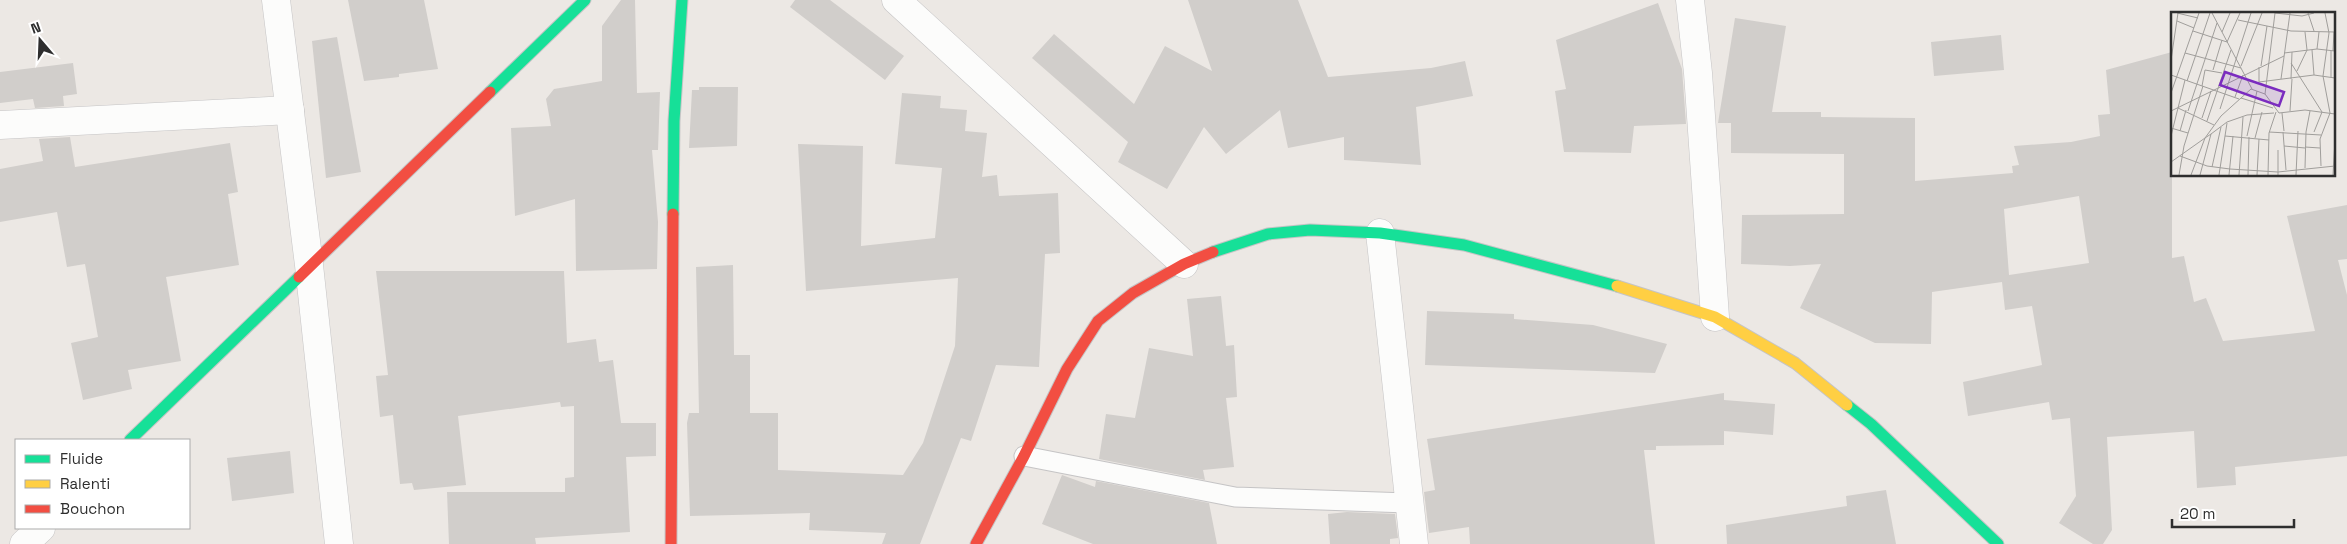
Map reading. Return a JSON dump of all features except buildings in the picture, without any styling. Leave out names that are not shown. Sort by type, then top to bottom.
[{"type":"main road","points":[[131,439],[309,265],[586,0]]},
{"type":"main road","points":[[671,544],[674,121],[682,0]]},
{"type":"main road","points":[[976,544],[1024,456],[1067,369],[1098,321],[1134,293],[1184,264],[1221,249],[1268,234],[1310,230],[1380,233],[1464,246],[1622,286],[1715,317],[1795,363],[1863,418],[1998,544]]},
{"type":"street","points":[[276,0],[309,265],[339,544]]},
{"type":"street","points":[[896,0],[1184,264]]},
{"type":"street","points":[[1690,0],[1698,73],[1715,317]]},
{"type":"street","points":[[0,125],[290,110]]},
{"type":"street","points":[[1380,233],[1408,503],[1414,544]]},
{"type":"street","points":[[24,544],[40,529]]},
{"type":"lane","points":[[1024,456],[1235,497],[1408,503]]},
{"type":"traffic: fast","points":[[490,92],[585,0]]},
{"type":"traffic: fast","points":[[673,214],[674,121],[682,0]]},
{"type":"traffic: fast","points":[[1213,252],[1268,234],[1310,230],[1380,233],[1464,245],[1617,286]]},
{"type":"traffic: fast","points":[[131,439],[299,277]]},
{"type":"traffic: fast","points":[[1847,405],[1871,424],[1998,544]]},
{"type":"traffic: slow","points":[[1617,286],[1715,317],[1795,363],[1847,405]]},
{"type":"traffic: jam","points":[[299,277],[490,92]]},
{"type":"traffic: jam","points":[[671,544],[673,214]]},
{"type":"traffic: jam","points":[[976,544],[1024,456],[1067,369],[1098,321],[1133,293],[1184,264],[1213,252]]}]
